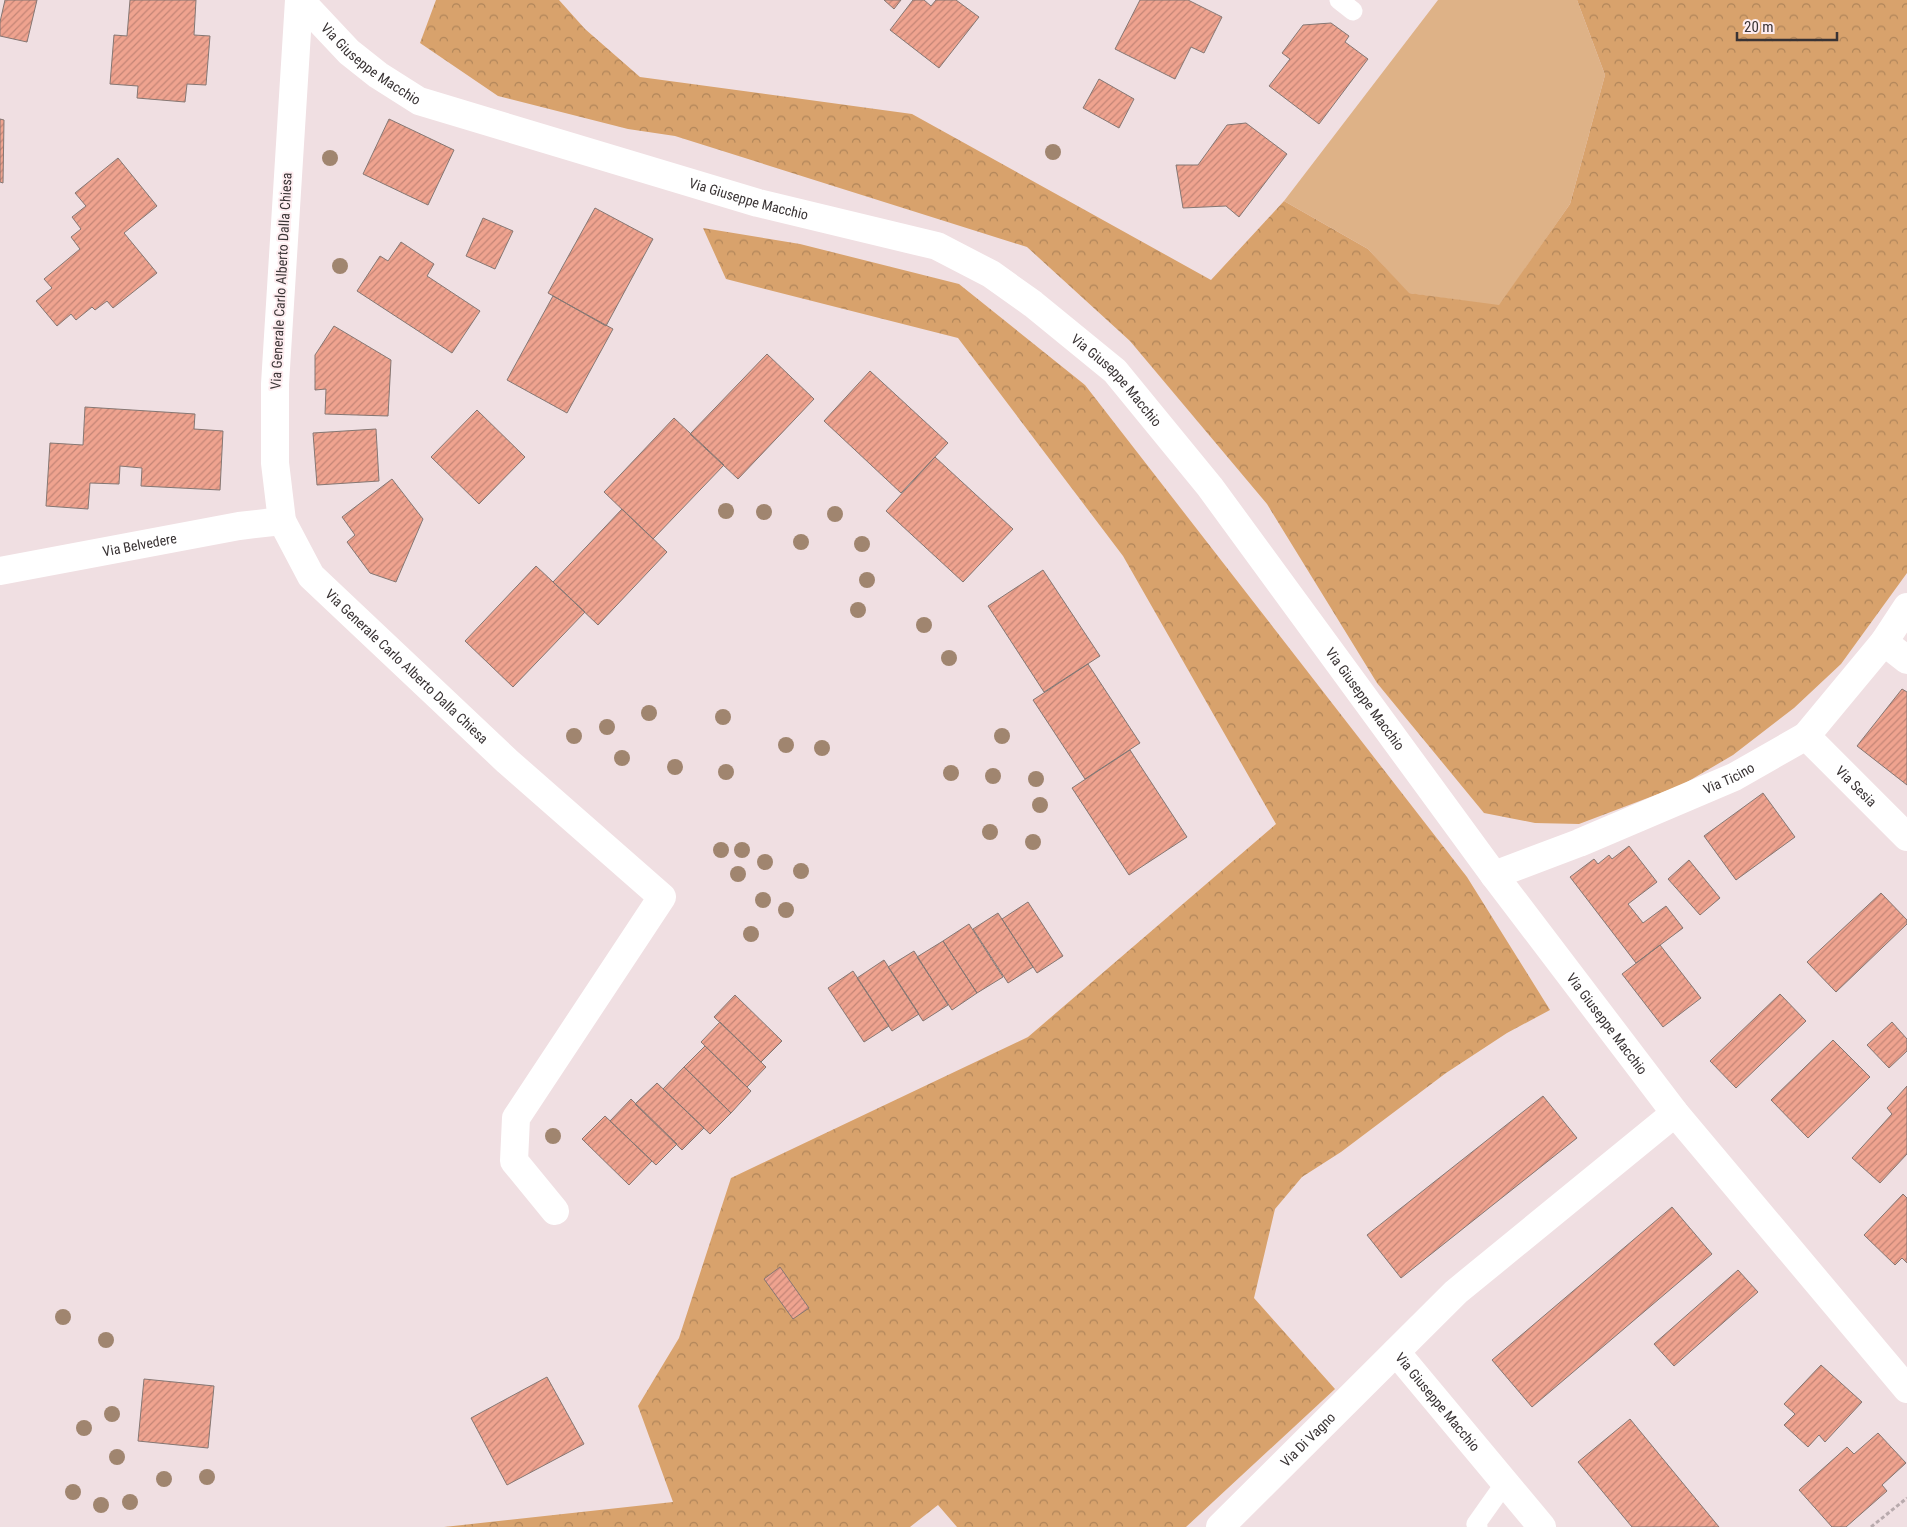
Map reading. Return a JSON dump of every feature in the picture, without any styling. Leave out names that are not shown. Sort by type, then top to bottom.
[{"type":"street","name":"Via Generale Carlo Alberto Dalla Chiesa","points":[[299,0],[274,384],[275,463],[282,521],[311,576],[507,761],[662,897],[516,1118],[514,1161],[556,1211]]},
{"type":"street","name":"Via Giuseppe Macchio","points":[[299,0],[349,52],[378,75],[419,101],[758,203],[937,246],[991,274],[1033,304],[1115,371],[1210,486],[1494,875],[1675,1113],[1907,1389]]},
{"type":"street","name":"Via Belvedere","points":[[0,571],[239,526],[282,521]]},
{"type":"street","name":"Via Ticino","points":[[1494,875],[1579,843],[1734,777],[1806,736],[1884,642],[1907,607]]},
{"type":"street","points":[[1884,642],[1907,660]]},
{"type":"street","name":"Via Sesia","points":[[1806,736],[1907,837]]},
{"type":"street","name":"Via Giuseppe Macchio","points":[[1542,1527],[1396,1352],[1456,1292],[1675,1113]]},
{"type":"street","name":"Via Di Vagno","points":[[1220,1527],[1396,1352]]},
{"type":"lane","points":[[1478,1527],[1476,1524],[1505,1482]]},
{"type":"path","points":[[1871,1527],[1907,1498]]},
{"type":"shaded area","points":[[1438,0],[1577,0],[1605,75],[1570,204],[1499,306],[1408,293],[1368,249],[1284,201]]},
{"type":"green space","points":[[436,0],[559,0],[585,29],[640,77],[912,114],[1211,280],[1284,201],[1368,249],[1409,293],[1499,305],[1570,204],[1605,75],[1577,0],[1907,0],[1907,573],[1841,664],[1794,708],[1733,755],[1682,785],[1579,824],[1535,823],[1484,813],[1377,683],[1267,504],[1130,341],[1027,247],[675,136],[628,129],[498,96],[420,43]]},
{"type":"green space","points":[[703,228],[800,244],[959,284],[1085,385],[1467,877],[1550,1010],[1507,1033],[1446,1073],[1341,1152],[1302,1177],[1275,1209],[1254,1298],[1335,1389],[1186,1527],[957,1527],[938,1505],[910,1527],[444,1527],[673,1502],[638,1406],[679,1338],[731,1178],[1028,1037],[1276,824],[1123,556],[958,338],[726,279]]},
{"type":"building","points":[[5,0],[37,0],[27,42],[0,36],[0,22]]},
{"type":"building","points":[[130,0],[196,0],[194,35],[210,36],[206,85],[187,84],[185,102],[137,98],[138,86],[110,84],[114,35],[127,36]]},
{"type":"building","points":[[884,0],[901,0],[894,9]]},
{"type":"building","points":[[913,0],[924,0],[931,6],[936,0],[956,0],[979,17],[939,68],[890,30]]},
{"type":"building","points":[[1140,0],[1188,0],[1222,17],[1204,53],[1191,47],[1175,79],[1115,49]]},
{"type":"building","points":[[1331,23],[1349,36],[1345,42],[1368,59],[1319,124],[1269,86],[1290,59],[1282,53],[1303,25]]},
{"type":"building","points":[[1099,79],[1134,99],[1119,128],[1083,108]]},
{"type":"building","points":[[0,119],[4,120],[3,183],[0,182]]},
{"type":"building","points":[[389,119],[454,150],[428,205],[363,174]]},
{"type":"building","points":[[1246,123],[1287,154],[1239,217],[1226,206],[1183,208],[1176,165],[1198,165],[1227,125]]},
{"type":"building","points":[[118,158],[157,206],[124,233],[157,273],[113,308],[107,301],[95,310],[92,307],[76,320],[71,314],[57,326],[36,301],[52,288],[44,279],[80,249],[71,237],[81,229],[72,217],[86,206],[75,193]]},
{"type":"building","points":[[595,208],[653,239],[606,326],[548,293]]},
{"type":"building","points":[[483,218],[513,231],[495,269],[466,256]]},
{"type":"building","points":[[401,242],[434,264],[427,276],[480,311],[452,353],[357,291],[380,256],[388,261]]},
{"type":"building","points":[[553,296],[613,329],[567,413],[507,380]]},
{"type":"building","points":[[334,326],[391,360],[388,416],[325,414],[326,389],[315,390],[315,355]]},
{"type":"building","points":[[767,354],[814,399],[738,479],[690,434]]},
{"type":"building","points":[[870,371],[948,443],[901,493],[824,421]]},
{"type":"building","points":[[85,407],[195,414],[194,429],[223,431],[220,490],[141,486],[142,468],[120,466],[119,484],[90,483],[88,509],[46,506],[50,443],[83,445]]},
{"type":"building","points":[[477,410],[525,457],[479,504],[431,457]]},
{"type":"building","points":[[674,418],[724,465],[653,539],[604,492]]},
{"type":"building","points":[[376,429],[379,481],[317,485],[313,433]]},
{"type":"building","points":[[935,457],[1013,529],[963,582],[886,511]]},
{"type":"building","points":[[392,479],[423,519],[396,582],[370,573],[347,542],[355,535],[342,517]]},
{"type":"building","points":[[622,509],[667,552],[598,625],[553,582]]},
{"type":"building","points":[[536,566],[585,612],[513,687],[465,641]]},
{"type":"building","points":[[1043,570],[1100,656],[1044,692],[988,606]]},
{"type":"building","points":[[1088,664],[1140,743],[1085,779],[1033,700]]},
{"type":"building","points":[[1902,689],[1907,692],[1907,785],[1857,746]]},
{"type":"building","points":[[1130,750],[1187,837],[1129,875],[1072,788]]},
{"type":"building","points":[[1763,793],[1795,837],[1736,880],[1704,836]]},
{"type":"building","points":[[1629,846],[1657,882],[1628,904],[1643,923],[1666,906],[1683,928],[1636,963],[1570,877],[1594,859],[1598,864],[1609,855],[1612,859]]},
{"type":"building","points":[[1689,860],[1720,898],[1700,915],[1668,879]]},
{"type":"building","points":[[1881,893],[1907,920],[1907,924],[1836,992],[1807,962]]},
{"type":"building","points":[[1028,902],[1063,956],[1037,973],[1002,919]]},
{"type":"building","points":[[998,913],[1033,967],[1008,983],[973,929]]},
{"type":"building","points":[[969,924],[1003,977],[977,993],[943,941]]},
{"type":"building","points":[[943,941],[977,993],[952,1010],[917,957]]},
{"type":"building","points":[[1660,945],[1701,998],[1663,1027],[1622,974]]},
{"type":"building","points":[[914,951],[948,1005],[923,1021],[888,967]]},
{"type":"building","points":[[884,960],[919,1014],[892,1031],[857,978]]},
{"type":"building","points":[[853,971],[889,1026],[864,1042],[828,988]]},
{"type":"building","points":[[1780,994],[1806,1021],[1736,1088],[1710,1061]]},
{"type":"building","points":[[735,995],[782,1041],[761,1062],[714,1017]]},
{"type":"building","points":[[720,1022],[766,1067],[747,1087],[701,1042]]},
{"type":"building","points":[[1892,1022],[1907,1039],[1907,1051],[1889,1068],[1867,1045]]},
{"type":"building","points":[[1833,1040],[1870,1077],[1808,1138],[1771,1100]]},
{"type":"building","points":[[705,1046],[751,1091],[731,1113],[684,1067]]},
{"type":"building","points":[[684,1067],[731,1113],[710,1134],[663,1089]]},
{"type":"building","points":[[657,1083],[704,1128],[682,1150],[635,1104]]},
{"type":"building","points":[[1907,1086],[1907,1154],[1880,1183],[1852,1158],[1892,1114],[1887,1108]]},
{"type":"building","points":[[1543,1096],[1577,1138],[1401,1278],[1367,1235]]},
{"type":"building","points":[[631,1099],[677,1144],[656,1165],[610,1121]]},
{"type":"building","points":[[605,1116],[652,1161],[629,1185],[582,1139]]},
{"type":"building","points":[[1903,1194],[1907,1198],[1907,1263],[1902,1258],[1895,1265],[1864,1235]]},
{"type":"building","points":[[1672,1207],[1712,1254],[1532,1407],[1492,1360]]},
{"type":"building","points":[[780,1267],[809,1308],[793,1319],[764,1279]]},
{"type":"building","points":[[1738,1270],[1758,1292],[1674,1366],[1654,1344]]},
{"type":"building","points":[[1821,1365],[1862,1402],[1825,1442],[1819,1435],[1808,1447],[1784,1425],[1795,1414],[1784,1404]]},
{"type":"building","points":[[547,1377],[584,1444],[507,1485],[471,1418]]},
{"type":"building","points":[[144,1379],[214,1386],[208,1448],[138,1441]]},
{"type":"building","points":[[1630,1419],[1719,1527],[1632,1527],[1578,1462]]},
{"type":"building","points":[[1878,1433],[1906,1463],[1882,1485],[1887,1491],[1846,1527],[1832,1527],[1799,1490],[1847,1447],[1854,1454]]}]
